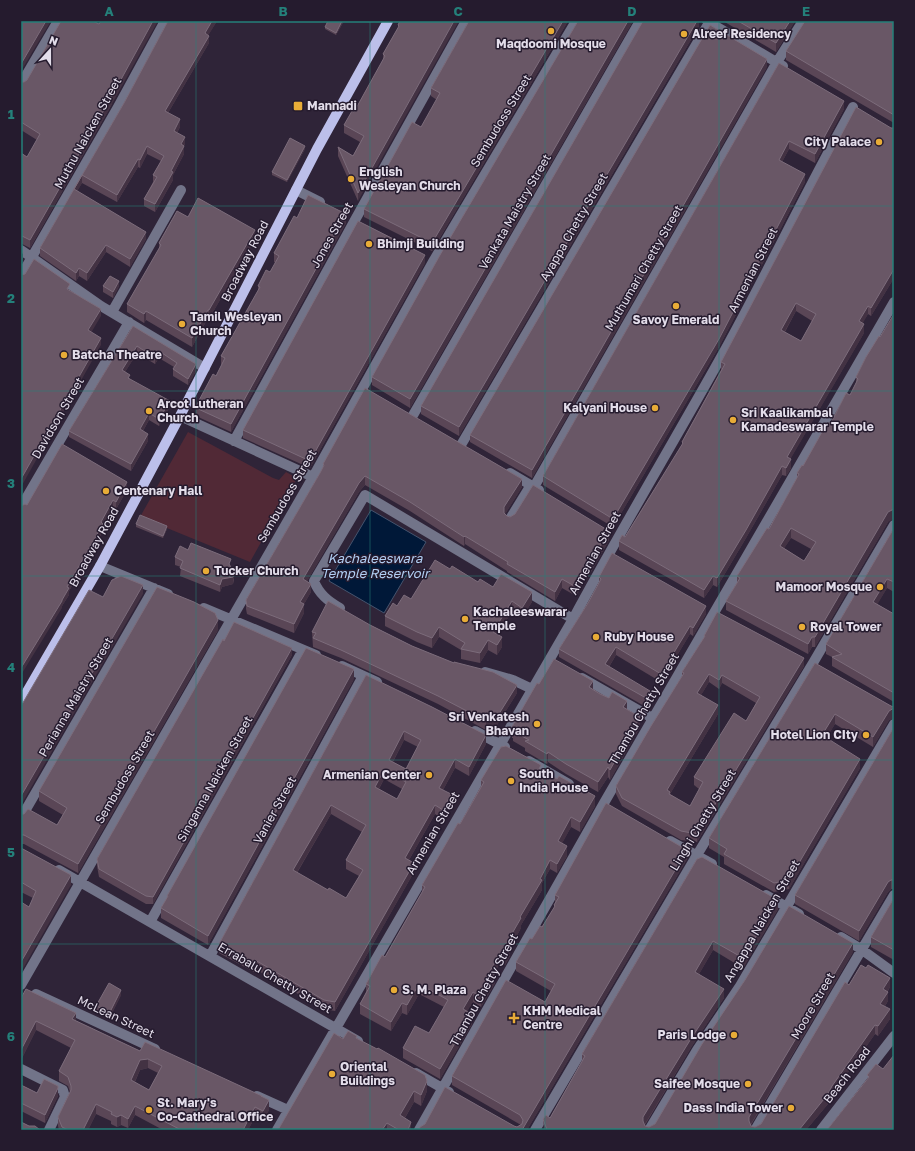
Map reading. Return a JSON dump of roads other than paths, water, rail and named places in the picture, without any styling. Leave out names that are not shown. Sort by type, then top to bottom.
[{"type":"main road","name":"Broadway Road","points":[[21,702],[100,566],[205,368],[317,149],[388,21]]},
{"type":"street","points":[[21,84],[58,21]]},
{"type":"street","name":"Muthu Naicken Street","points":[[21,276],[118,107],[165,21]]},
{"type":"street","name":"Jones Street","points":[[234,441],[466,21]]},
{"type":"street","name":"Sembudoss Street","points":[[21,986],[313,477],[366,390],[431,259],[576,21]]},
{"type":"street","name":"Venkata Maistry Street","points":[[412,417],[640,21]]},
{"type":"street","points":[[709,21],[791,70]]},
{"type":"street","name":"Ayappa Chetty Street","points":[[462,445],[709,21]]},
{"type":"street","name":"Muthumari Chetty Street","points":[[510,519],[532,486],[777,62],[803,21]]},
{"type":"street","name":"Armenian Street","points":[[277,1130],[499,744],[532,689],[553,661],[573,619],[612,554],[614,535],[728,345],[774,260],[829,149],[853,107]]},
{"type":"street","points":[[112,312],[181,190]]},
{"type":"street","points":[[296,190],[329,207]]},
{"type":"street","points":[[21,250],[101,306],[205,368]]},
{"type":"street","name":"Thambu Chetty Street","points":[[419,1130],[604,804],[654,719],[712,609],[894,302]]},
{"type":"street","name":"Davidson Street","points":[[21,507],[129,322]]},
{"type":"street","points":[[180,416],[313,477]]},
{"type":"street","points":[[499,467],[546,494]]},
{"type":"street","points":[[346,612],[329,602],[322,595],[314,581],[365,496],[573,619]]},
{"type":"street","name":"Linghi Chetty Street","points":[[535,1130],[894,525]]},
{"type":"street","points":[[100,566],[175,597]]},
{"type":"street","name":"Perianna Maistry Street","points":[[21,818],[154,588]]},
{"type":"street","points":[[196,605],[329,660],[384,685]]},
{"type":"street","points":[[712,609],[725,617]]},
{"type":"street","name":"Singanna Naicken Street","points":[[150,922],[303,650]]},
{"type":"street","points":[[473,669],[497,674],[532,689]]},
{"type":"street","points":[[575,674],[654,719]]},
{"type":"street","name":"Vanier Street","points":[[210,956],[363,676]]},
{"type":"street","name":"Angappa Naicken Street","points":[[649,1130],[697,1050],[740,986],[894,724]]},
{"type":"street","points":[[466,726],[578,789]]},
{"type":"street","points":[[664,837],[724,871]]},
{"type":"street","name":"Errabalu Chetty Street","points":[[47,864],[369,1047]]},
{"type":"street","points":[[758,890],[806,918]]},
{"type":"street","name":"Moore Street","points":[[755,1130],[894,895]]},
{"type":"street","points":[[834,933],[861,949],[894,973]]},
{"type":"street","name":"McLean Street","points":[[21,986],[165,1054]]},
{"type":"street","name":"Beach Road","points":[[821,1130],[894,1036]]},
{"type":"street","points":[[21,1069],[63,1090],[65,1093],[65,1097],[49,1130]]},
{"type":"street","points":[[410,1070],[457,1096]]},
{"type":"street","points":[[245,1090],[288,1110]]},
{"type":"water","name":"Kachaleeswara Temple Reservoir","points":[[371,510],[426,542],[384,613],[329,581]]},
{"type":"place","name":"Maqdoomi Mosque","points":[[551,31]]},
{"type":"place","name":"Alreef Residency","points":[[684,34]]},
{"type":"place","name":"Mannadi","points":[[298,106]]},
{"type":"place","name":"City Palace","points":[[879,142]]},
{"type":"place","name":"English Wesleyan Church","points":[[351,179]]},
{"type":"place","name":"Bhimji Building","points":[[369,244]]},
{"type":"place","name":"Savoy Emerald","points":[[676,306]]},
{"type":"place","name":"Tamil Wesleyan Church","points":[[182,324]]},
{"type":"place","name":"Batcha Theatre","points":[[64,355]]},
{"type":"place","name":"Kalyani House","points":[[655,408]]},
{"type":"place","name":"Arcot Lutheran Church","points":[[149,411]]},
{"type":"place","name":"Sri Kaalikambal Kamadeswarar Temple","points":[[733,420]]},
{"type":"place","name":"Centenary Hall","points":[[106,491]]},
{"type":"place","name":"Tucker Church","points":[[206,571]]},
{"type":"place","name":"Mamoor Mosque","points":[[880,587]]},
{"type":"place","name":"Kachaleeswarar Temple","points":[[465,619]]},
{"type":"place","name":"Royal Tower","points":[[802,627]]},
{"type":"place","name":"Ruby House","points":[[596,637]]},
{"type":"place","name":"Sri Venkatesh Bhavan","points":[[537,724]]},
{"type":"place","name":"Hotel Lion CIty","points":[[866,735]]},
{"type":"place","name":"Armenian Center","points":[[429,775]]},
{"type":"place","name":"South India House","points":[[511,781]]},
{"type":"place","name":"S. M. Plaza","points":[[394,990]]},
{"type":"place","name":"KHM Medical Centre","points":[[514,1018]]},
{"type":"place","name":"Paris Lodge","points":[[734,1035]]},
{"type":"place","name":"Oriental Buildings","points":[[332,1074]]},
{"type":"place","name":"Saifee Mosque","points":[[748,1084]]},
{"type":"place","name":"Dass India Tower","points":[[791,1108]]},
{"type":"place","name":"St. Mary's Co-Cathedral Office","points":[[149,1110]]}]
